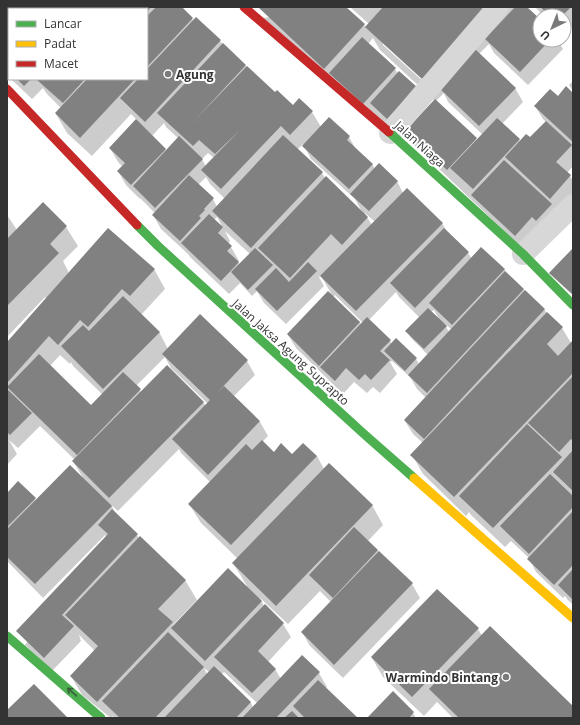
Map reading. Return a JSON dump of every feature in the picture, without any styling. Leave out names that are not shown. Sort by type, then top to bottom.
[{"type":"street","name":"Jalan Niaga","points":[[244,7],[390,133],[523,254],[573,305]]},
{"type":"street","points":[[390,133],[498,7]]},
{"type":"street","name":"Jalan Jaksa Agung Suprapto","points":[[7,89],[158,246],[364,434],[573,618]]},
{"type":"street","points":[[523,254],[573,205]]},
{"type":"street","points":[[7,636],[102,718]]},
{"type":"building","points":[[7,7],[21,7],[8,8],[7,21]]},
{"type":"building","points":[[53,7],[54,8],[21,8]]},
{"type":"building","points":[[60,7],[100,7],[99,8],[58,8]]},
{"type":"building","points":[[151,7],[148,11],[148,8],[106,8]]},
{"type":"building","points":[[156,7],[182,7],[193,18],[148,66],[148,15]]},
{"type":"building","points":[[258,7],[346,7],[365,24],[324,69]]},
{"type":"building","points":[[383,7],[488,7],[422,79],[365,27]]},
{"type":"building","points":[[515,7],[527,7],[532,12],[532,48],[542,48],[520,72],[485,39]]},
{"type":"building","points":[[540,7],[571,7],[570,8]]},
{"type":"building","name":"Agung","points":[[196,17],[221,40],[145,122],[120,98],[137,80],[148,80],[148,68]]},
{"type":"building","points":[[8,21],[8,71],[7,70]]},
{"type":"building","points":[[362,37],[396,68],[363,104],[329,73]]},
{"type":"building","points":[[223,43],[246,65],[194,121],[247,66],[275,92],[277,90],[293,105],[299,98],[313,111],[290,135],[281,126],[221,189],[201,170],[239,131],[215,154],[199,140],[193,146],[157,113]]},
{"type":"building","points":[[475,49],[516,88],[479,126],[439,88]]},
{"type":"building","points":[[399,71],[417,87],[387,119],[370,103]]},
{"type":"building","points":[[18,80],[30,80],[24,86]]},
{"type":"building","points":[[37,80],[84,80],[63,103]]},
{"type":"building","points":[[86,80],[134,80],[80,138],[55,113]]},
{"type":"building","points":[[566,86],[573,93],[573,142],[534,106],[550,89],[558,96]]},
{"type":"building","points":[[435,99],[477,138],[447,170],[405,131]]},
{"type":"building","points":[[329,117],[350,136],[347,140],[373,164],[349,189],[302,146]]},
{"type":"building","points":[[497,118],[520,139],[473,189],[450,168]]},
{"type":"building","points":[[136,119],[166,149],[131,185],[117,171],[125,163],[109,148]]},
{"type":"building","points":[[546,121],[572,145],[556,162],[571,175],[550,199],[505,157],[526,134],[530,137]]},
{"type":"building","points":[[283,135],[323,172],[251,248],[212,211]]},
{"type":"building","points":[[179,136],[203,159],[155,208],[133,186]]},
{"type":"building","points":[[504,160],[552,204],[536,221],[532,217],[515,236],[471,195]]},
{"type":"building","points":[[379,163],[398,181],[369,211],[350,194]]},
{"type":"building","points":[[189,175],[214,198],[199,216],[201,218],[180,241],[152,215]]},
{"type":"building","points":[[326,176],[368,217],[342,245],[331,234],[290,278],[258,248]]},
{"type":"building","points":[[407,188],[443,223],[356,311],[320,276]]},
{"type":"building","points":[[43,202],[67,226],[50,244],[59,253],[7,306],[7,239]]},
{"type":"building","points":[[209,214],[223,227],[218,233],[232,246],[227,251],[239,262],[221,281],[181,243]]},
{"type":"building","points":[[108,228],[155,269],[130,296],[122,289],[88,327],[80,320],[58,345],[49,336],[7,383],[7,342]]},
{"type":"building","points":[[444,228],[469,252],[415,308],[390,283]]},
{"type":"building","points":[[481,247],[505,269],[452,325],[429,303]]},
{"type":"building","points":[[255,248],[273,265],[248,290],[231,272]]},
{"type":"building","points":[[573,248],[573,295],[549,273]]},
{"type":"building","points":[[308,262],[317,271],[277,311],[255,289],[276,268],[289,282]]},
{"type":"building","points":[[505,271],[524,289],[427,393],[408,375]]},
{"type":"building","points":[[525,290],[545,309],[424,439],[404,420]]},
{"type":"building","points":[[328,291],[360,322],[319,366],[287,334]]},
{"type":"building","points":[[123,296],[160,332],[103,389],[61,346],[83,325],[89,331]]},
{"type":"building","points":[[428,308],[447,326],[424,349],[405,331]]},
{"type":"building","points":[[547,312],[563,327],[547,344],[558,356],[573,340],[573,373],[454,497],[410,455]]},
{"type":"building","points":[[200,314],[248,360],[217,393],[224,386],[260,421],[208,475],[172,439],[210,400],[162,354]]},
{"type":"building","points":[[367,317],[391,340],[380,351],[390,360],[371,380],[365,374],[359,380],[346,368],[335,381],[320,367]]},
{"type":"building","points":[[396,338],[417,358],[405,371],[384,351]]},
{"type":"building","points":[[39,354],[91,405],[123,372],[141,389],[77,455],[7,387]]},
{"type":"building","points":[[167,365],[204,402],[109,498],[72,461]]},
{"type":"building","points":[[573,376],[573,441],[571,439],[559,452],[528,423]]},
{"type":"building","points":[[7,389],[32,413],[10,435],[7,432]]},
{"type":"building","points":[[527,424],[562,457],[493,528],[459,496]]},
{"type":"building","points":[[262,440],[274,452],[281,443],[292,454],[303,443],[317,456],[231,545],[188,504],[246,444],[252,450]]},
{"type":"building","points":[[573,450],[573,491],[553,472]]},
{"type":"building","points":[[329,463],[373,505],[276,606],[232,563]]},
{"type":"building","points":[[70,465],[112,506],[35,584],[7,557],[7,529]]},
{"type":"building","points":[[550,474],[573,496],[573,507],[529,554],[500,526]]},
{"type":"building","points":[[18,481],[36,498],[7,527],[7,493]]},
{"type":"building","points":[[112,509],[138,534],[62,615],[74,626],[44,658],[16,631],[108,534],[98,525]]},
{"type":"building","points":[[573,511],[573,565],[554,585],[527,559]]},
{"type":"building","points":[[354,527],[378,550],[333,598],[309,575]]},
{"type":"building","points":[[140,536],[186,580],[158,609],[173,622],[97,702],[70,676],[98,646],[65,615]]},
{"type":"building","points":[[379,551],[413,583],[334,665],[301,632]]},
{"type":"building","points":[[228,568],[262,601],[205,661],[171,628]]},
{"type":"building","points":[[573,569],[573,600],[558,585]]},
{"type":"building","points":[[437,589],[479,628],[412,697],[371,657]]},
{"type":"building","points":[[265,604],[284,623],[258,651],[276,669],[252,693],[214,657]]},
{"type":"building","points":[[490,626],[573,706],[573,718],[459,718],[429,689]]},
{"type":"building","points":[[168,632],[204,667],[155,718],[120,718],[102,701]]},
{"type":"building","points":[[302,655],[320,672],[276,718],[242,718]]},
{"type":"building","points":[[214,666],[251,702],[236,718],[164,718]]},
{"type":"building","points":[[318,680],[358,718],[305,718],[293,706]]},
{"type":"building","points":[[34,684],[68,718],[7,718],[7,710]]},
{"type":"building","points":[[393,691],[414,712],[409,718],[367,718]]},
{"type":"building","points":[[292,711],[299,718],[284,718]]},
{"type":"traffic: fast","points":[[389,132],[523,254],[573,305]]},
{"type":"traffic: fast","points":[[137,225],[158,246],[414,478]]},
{"type":"traffic: fast","points":[[7,636],[101,718]]},
{"type":"traffic: slow","points":[[414,478],[573,618]]},
{"type":"traffic: jam","points":[[244,7],[389,132]]},
{"type":"traffic: jam","points":[[7,89],[137,225]]},
{"type":"place","name":"Agung","points":[[168,74]]},
{"type":"place","name":"Warmindo Bintang","points":[[506,677]]}]
